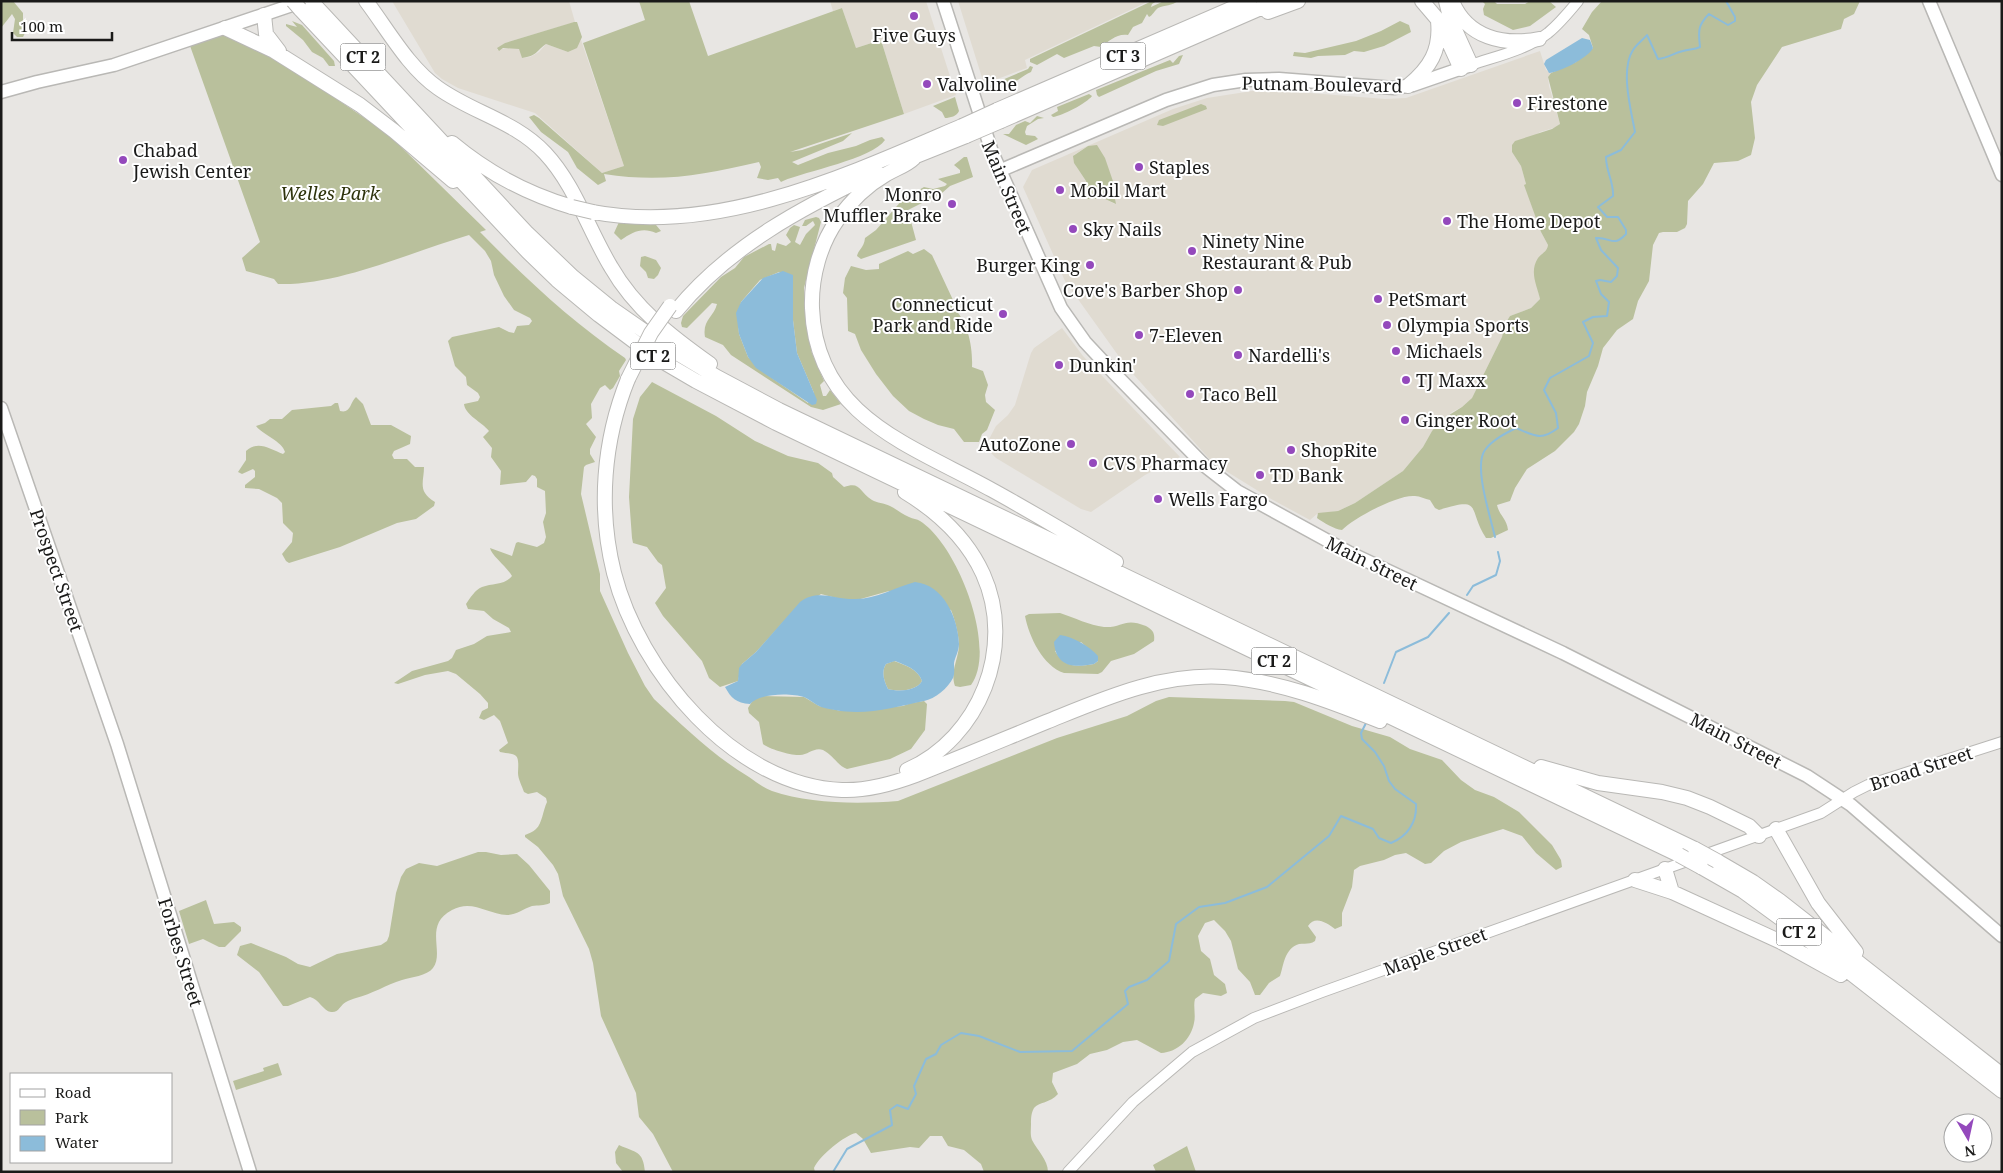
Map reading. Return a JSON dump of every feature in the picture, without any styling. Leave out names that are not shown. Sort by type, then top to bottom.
[{"type":"highway","points":[[366,1],[416,68],[433,84],[517,130],[552,160],[566,181],[610,266],[644,312],[692,352],[780,410]]},
{"type":"highway","name":"CT 3","points":[[870,165],[964,131],[1246,5],[1277,1]]},
{"type":"highway","points":[[1246,5],[1267,12],[1298,1]]},
{"type":"highway","points":[[1422,1],[1437,18],[1466,67]]},
{"type":"highway","points":[[1446,1],[1466,67]]},
{"type":"highway","points":[[1452,1],[1465,21],[1482,35],[1507,42],[1539,39]]},
{"type":"highway","name":"CT 2","points":[[305,4],[412,110],[542,248],[592,294],[683,357],[780,410],[1718,861],[1767,892],[2002,1074]]},
{"type":"highway","name":"CT 2","points":[[305,4],[473,193],[548,272],[646,351],[736,403],[1701,867],[1764,906],[2002,1091]]},
{"type":"highway","points":[[264,14],[266,34],[285,57]]},
{"type":"highway","points":[[1408,86],[1423,73],[1434,58],[1439,40],[1437,18]]},
{"type":"highway","points":[[225,28],[252,39],[285,57],[375,116],[442,174],[473,193]]},
{"type":"highway","points":[[412,110],[466,154],[492,172],[536,194],[572,207],[593,212],[649,218],[710,213],[777,197],[870,165]]},
{"type":"highway","name":"CT 3","points":[[914,158],[964,131]]},
{"type":"highway","points":[[673,308],[717,268],[772,227],[834,193],[901,162],[914,158]]},
{"type":"highway","points":[[914,158],[876,180],[860,193],[838,220],[822,247],[814,279],[812,312],[818,347],[830,376],[853,407],[881,430],[1009,499],[1148,580],[1164,594]]},
{"type":"highway","points":[[870,165],[791,207],[742,239],[701,272],[646,343],[631,381],[617,408],[607,462],[605,497],[609,548],[624,605],[647,652],[682,702],[734,748],[753,761],[802,784],[829,790],[856,790],[883,786],[916,775],[1116,694],[1155,683],[1193,677],[1238,678],[1287,687],[1418,737],[1441,741]]},
{"type":"highway","points":[[631,381],[614,468],[613,500],[615,534],[622,571],[629,596],[642,626],[657,654],[677,682],[700,709],[722,728],[750,749],[775,764],[802,775],[824,781],[853,782],[883,778],[910,769],[934,754],[957,734],[971,715],[985,688],[993,660],[996,630],[992,598],[983,573],[972,553],[958,535],[941,519],[914,498],[888,483],[870,468]]},
{"type":"highway","points":[[1482,746],[1502,750],[1539,766],[1580,778],[1687,798],[1747,825],[1759,836]]},
{"type":"highway","points":[[1776,829],[1784,846],[1828,917],[1876,976]]},
{"type":"highway","points":[[1666,870],[1672,892]]},
{"type":"highway","points":[[1635,880],[1672,892],[1801,952],[1869,994],[1891,1005]]},
{"type":"main road","name":"Main Street","points":[[943,1],[981,124],[999,171],[1054,295],[1076,331],[1094,353],[1197,459],[1220,479],[1256,502],[1338,547],[1563,653],[1792,767],[1843,799],[2002,936]]},
{"type":"main road","points":[[1929,1],[2002,175]]},
{"type":"main road","points":[[1,92],[42,80],[114,65],[264,14],[305,4]]},
{"type":"main road","name":"Putnam Boulevard","points":[[999,171],[1166,100],[1222,84],[1278,79],[1384,88],[1408,86],[1466,67]]},
{"type":"main road","name":"Prospect Street","points":[[1,408],[113,732]]},
{"type":"main road","name":"Forbes Street","points":[[113,732],[250,1172]]},
{"type":"street","name":"Putnam Boulevard","points":[[1466,67],[1521,48],[1539,39],[1556,26],[1578,1]]},
{"type":"street","name":"Broad Street","points":[[1843,799],[1868,785],[2002,742]]},
{"type":"street","name":"Maple Street","points":[[1068,1172],[1133,1102],[1188,1055],[1211,1040],[1254,1018],[1759,836],[1827,810],[1843,799]]},
{"type":"shaded area","points":[[392,1],[569,1],[575,22],[505,43],[497,50],[515,47],[520,50],[522,58],[530,57],[539,52],[546,44],[568,52],[581,40],[624,166],[602,173],[535,113],[458,88],[442,79],[435,73]]},
{"type":"shaded area","points":[[830,1],[926,1],[956,95],[904,114],[881,40],[856,48],[842,8],[833,11]]},
{"type":"shaded area","points":[[958,1],[1149,1],[1025,60],[1027,68],[984,84]]},
{"type":"shaded area","points":[[1540,51],[1546,70],[1551,73],[1548,77],[1549,86],[1560,124],[1557,127],[1540,132],[1512,152],[1521,166],[1525,186],[1541,232],[1548,245],[1547,250],[1538,259],[1538,290],[1540,299],[1531,308],[1510,316],[1505,324],[1502,337],[1472,398],[1462,407],[1452,412],[1432,431],[1423,447],[1403,471],[1355,503],[1338,511],[1317,514],[1310,520],[1273,500],[1213,463],[1125,365],[1065,281],[1023,187],[1032,170],[1173,109],[1207,98],[1252,91],[1273,90],[1385,99],[1406,98]],"holes":[[[1088,146],[1116,191],[1114,193],[1115,204],[1105,199],[1081,198],[1088,193],[1086,181],[1076,166],[1074,155]]]},
{"type":"shaded area","points":[[1062,328],[1083,356],[1180,457],[1145,475],[1091,512],[1081,509],[996,458],[989,451],[987,443],[996,426],[1008,415],[1015,405],[1034,348]]},
{"type":"green space","points":[[1,1],[13,1],[23,13],[25,33],[23,37],[17,37],[13,33],[15,19],[12,14],[1,28]]},
{"type":"green space","points":[[639,1],[689,1],[708,56],[842,8],[856,48],[881,40],[904,114],[790,152],[802,150],[852,133],[843,141],[792,162],[798,165],[870,140],[882,137],[885,140],[878,147],[853,159],[781,182],[778,178],[768,180],[757,178],[761,167],[759,162],[719,171],[664,178],[625,177],[604,174],[606,181],[598,185],[577,168],[568,152],[541,132],[529,117],[534,115],[539,118],[602,173],[624,166],[583,43],[645,20]]},
{"type":"green space","points":[[1152,1],[1157,1],[1151,7],[1164,1],[1178,1],[1158,8],[1149,17],[1147,14],[1142,23],[1133,27],[1128,35],[1117,36],[1101,47],[1094,46],[1064,58],[1057,54],[1037,65],[1030,62],[1030,59]]},
{"type":"green space","points":[[1482,1],[1494,1],[1497,4],[1525,4],[1530,1],[1549,1],[1556,7],[1530,26],[1513,30],[1484,15],[1483,9],[1485,4]]},
{"type":"green space","points":[[1602,1],[1860,1],[1854,14],[1844,19],[1841,29],[1782,47],[1757,85],[1751,102],[1755,138],[1751,155],[1738,161],[1714,163],[1703,184],[1688,201],[1687,224],[1685,228],[1677,232],[1659,233],[1653,245],[1649,281],[1638,301],[1633,319],[1617,330],[1603,348],[1587,392],[1579,424],[1574,432],[1555,451],[1527,469],[1515,488],[1510,501],[1497,505],[1508,530],[1491,538],[1486,538],[1475,513],[1469,505],[1463,504],[1439,510],[1435,508],[1430,500],[1419,496],[1407,496],[1388,503],[1356,519],[1342,530],[1329,526],[1317,518],[1318,513],[1338,511],[1355,503],[1403,471],[1423,447],[1441,420],[1462,407],[1472,398],[1502,337],[1505,324],[1510,316],[1531,308],[1540,299],[1534,278],[1534,268],[1538,258],[1548,245],[1541,232],[1524,185],[1526,184],[1521,166],[1512,152],[1512,145],[1515,141],[1552,129],[1560,124],[1548,77],[1551,73],[1576,62],[1593,48],[1589,35],[1582,29],[1592,12]]},
{"type":"green space","points":[[292,21],[302,25],[334,61],[335,66],[329,66],[323,58],[312,52],[303,40],[286,26],[286,24],[297,27]]},
{"type":"green space","points":[[1400,21],[1409,25],[1411,32],[1384,46],[1364,52],[1354,51],[1345,55],[1311,58],[1293,56],[1294,52],[1305,53],[1356,41]]},
{"type":"green space","points":[[577,22],[582,37],[577,48],[568,52],[546,44],[534,55],[522,58],[519,49],[503,48],[499,51],[497,48],[505,43]]},
{"type":"green space","name":"Welles Park","points":[[225,31],[251,41],[393,139],[486,230],[480,232],[532,283],[586,330],[625,358],[626,360],[619,371],[620,376],[613,388],[610,390],[605,385],[600,388],[591,404],[592,418],[586,424],[596,437],[590,449],[590,454],[595,462],[584,467],[581,494],[600,574],[600,591],[628,653],[654,699],[711,750],[760,785],[786,795],[818,801],[867,803],[898,801],[1057,738],[1127,716],[1156,701],[1169,697],[1285,701],[1294,702],[1352,726],[1390,737],[1410,749],[1442,760],[1461,780],[1475,790],[1494,797],[1519,812],[1552,845],[1561,860],[1562,867],[1556,870],[1536,853],[1522,836],[1503,829],[1461,842],[1444,851],[1431,863],[1425,864],[1406,853],[1360,866],[1354,870],[1352,887],[1342,913],[1342,926],[1335,929],[1321,921],[1311,923],[1308,926],[1316,937],[1315,941],[1294,946],[1287,953],[1280,976],[1269,983],[1260,995],[1255,995],[1250,982],[1238,969],[1231,941],[1225,931],[1214,920],[1205,923],[1198,936],[1201,951],[1210,959],[1214,975],[1225,984],[1227,993],[1221,996],[1203,993],[1195,999],[1195,1020],[1190,1034],[1183,1044],[1173,1050],[1161,1053],[1137,1040],[1123,1042],[1107,1050],[1090,1054],[1077,1064],[1053,1073],[1052,1082],[1058,1094],[1034,1108],[1031,1120],[1032,1140],[1044,1159],[1048,1172],[984,1172],[981,1164],[964,1150],[948,1146],[942,1136],[930,1136],[919,1148],[910,1147],[871,1153],[863,1139],[856,1133],[839,1142],[827,1152],[814,1168],[815,1172],[673,1172],[653,1134],[639,1117],[636,1093],[601,1016],[589,949],[563,896],[558,874],[538,847],[525,837],[525,835],[535,830],[540,824],[547,802],[546,798],[537,792],[528,794],[524,792],[519,780],[516,756],[500,752],[499,750],[508,743],[500,721],[494,715],[484,720],[479,718],[482,711],[488,708],[488,703],[456,674],[448,671],[425,675],[398,684],[394,683],[412,671],[448,661],[456,650],[474,644],[487,636],[511,632],[509,628],[493,619],[484,611],[468,609],[466,604],[479,588],[502,582],[512,576],[490,548],[512,556],[518,542],[537,547],[544,543],[546,537],[543,522],[546,513],[545,491],[537,487],[537,479],[532,475],[526,482],[500,485],[501,471],[491,457],[492,448],[483,437],[489,431],[467,412],[464,404],[478,401],[480,397],[478,393],[467,385],[466,377],[455,366],[448,341],[452,337],[499,327],[514,333],[517,326],[529,325],[532,321],[530,318],[514,310],[504,296],[494,275],[491,261],[485,251],[469,235],[374,267],[325,280],[278,284],[274,279],[246,271],[242,258],[260,242],[189,43]]},
{"type":"green space","points":[[1183,55],[1179,64],[1156,71],[1099,97],[1097,95],[1096,90],[1170,60],[1173,63],[1179,56]]},
{"type":"green space","points":[[1030,66],[1033,67],[1031,72],[1017,80],[1005,91],[997,87],[994,93],[988,92],[988,86],[1028,69]]},
{"type":"green space","points":[[1089,94],[1092,96],[1074,109],[1057,116],[1053,117],[1051,115],[1058,111],[1057,107]]},
{"type":"green space","points":[[955,97],[959,111],[949,118],[945,118],[942,112],[933,106]]},
{"type":"green space","points":[[1201,104],[1206,106],[1207,109],[1163,126],[1157,125],[1159,120]]},
{"type":"green space","points":[[1037,116],[1044,118],[1038,119],[1027,126],[1025,132],[1026,135],[1035,136],[1038,139],[1026,145],[1003,134],[1009,134],[1016,125],[1025,121],[1030,123]]},
{"type":"green space","points":[[1097,145],[1105,158],[1116,190],[1114,194],[1116,204],[1105,199],[1080,198],[1088,193],[1086,181],[1074,163],[1073,156],[1088,146]]},
{"type":"green space","points":[[964,157],[967,157],[973,177],[950,186],[942,193],[908,210],[916,240],[861,259],[857,256],[865,238],[876,230],[903,199],[924,187],[933,189],[945,186],[947,184],[938,179],[960,173],[960,170],[954,165]]},
{"type":"green space","points":[[816,217],[821,222],[804,288],[807,331],[812,353],[824,381],[820,385],[823,396],[826,396],[830,390],[841,404],[823,410],[811,407],[731,355],[723,345],[705,337],[705,327],[717,304],[712,303],[687,328],[682,327],[681,323],[683,316],[721,277],[735,268],[744,257],[769,244],[771,244],[772,250],[775,251],[777,243],[786,246],[791,242],[786,235],[794,225],[800,227],[795,242],[800,245],[806,234],[815,225],[813,221],[806,226],[802,226],[805,220]],"holes":[[[779,272],[793,278],[793,320],[797,353],[814,393],[808,403],[769,376],[748,357],[739,334],[738,322],[741,302],[760,280]]]},
{"type":"green space","points":[[619,222],[656,225],[661,231],[656,233],[642,230],[621,240],[614,233]]},
{"type":"green space","points":[[924,249],[932,255],[953,300],[952,307],[966,326],[972,351],[972,367],[983,371],[988,385],[985,395],[986,402],[995,410],[987,430],[982,434],[979,442],[964,442],[954,429],[938,425],[909,411],[893,396],[876,374],[861,350],[855,334],[848,331],[847,298],[843,293],[845,278],[851,266],[866,270],[879,269],[879,264],[908,251],[913,254]]},
{"type":"green space","points":[[645,256],[656,260],[661,268],[654,279],[648,278],[646,272],[640,266],[641,257]]},
{"type":"green space","points":[[652,382],[716,416],[755,441],[788,456],[818,463],[832,473],[833,477],[844,487],[857,486],[872,500],[888,505],[906,516],[919,520],[934,533],[960,573],[970,598],[980,647],[978,668],[971,685],[955,686],[953,676],[959,642],[951,610],[889,591],[857,600],[840,599],[821,594],[785,620],[756,652],[742,664],[738,681],[720,687],[709,678],[702,661],[663,616],[655,603],[666,588],[662,565],[647,547],[633,543],[632,538],[629,497],[633,419],[640,397]]},
{"type":"green space","points":[[356,397],[363,404],[371,425],[391,425],[411,436],[410,444],[394,451],[392,455],[394,459],[407,459],[415,467],[424,467],[424,490],[429,498],[435,502],[434,506],[416,519],[397,523],[340,547],[289,563],[282,554],[292,542],[293,533],[283,523],[282,503],[277,498],[259,489],[245,488],[245,485],[255,477],[253,469],[242,474],[238,472],[246,460],[246,451],[255,446],[269,448],[283,454],[285,452],[276,441],[256,426],[270,419],[282,419],[292,410],[331,406],[338,403],[340,411],[346,411]]},
{"type":"green space","points":[[1060,613],[1104,627],[1133,622],[1152,630],[1154,641],[1134,654],[1111,661],[1098,674],[1064,673],[1050,664],[1038,650],[1025,616],[1029,614]],"holes":[[[1081,642],[1098,657],[1098,661],[1094,664],[1076,666],[1063,661],[1055,651]]]},
{"type":"green space","points":[[894,661],[914,670],[922,681],[912,689],[888,689],[883,673],[886,664]]},
{"type":"green space","points":[[761,696],[804,697],[819,706],[841,711],[903,706],[924,701],[927,704],[925,730],[911,749],[890,759],[847,769],[820,749],[803,755],[796,755],[775,750],[763,744],[759,722],[749,713],[748,708],[753,700]]},
{"type":"green space","points":[[478,852],[501,855],[517,854],[529,865],[550,891],[550,903],[532,906],[510,915],[473,906],[459,907],[452,910],[443,916],[438,923],[436,931],[436,962],[427,973],[396,982],[350,1000],[344,1003],[338,1010],[331,1012],[310,997],[288,1006],[283,1006],[259,972],[237,955],[240,946],[251,943],[298,964],[310,967],[337,954],[381,945],[387,941],[389,936],[396,893],[401,877],[406,869],[419,863],[437,866]]},
{"type":"green space","points":[[206,900],[214,924],[234,922],[241,927],[241,931],[225,947],[219,947],[203,939],[189,944],[179,911]]},
{"type":"green space","points":[[278,1063],[282,1075],[236,1090],[233,1081],[264,1071],[263,1068]]},
{"type":"green space","points":[[619,1145],[638,1153],[645,1172],[623,1172],[616,1163],[615,1152]]},
{"type":"green space","points":[[1187,1146],[1196,1172],[1156,1172],[1153,1165]]},
{"type":"water","points":[[1582,38],[1590,40],[1593,48],[1590,52],[1573,64],[1549,73],[1544,64],[1546,60]]},
{"type":"water","points":[[783,271],[793,275],[793,320],[797,353],[817,400],[816,404],[812,405],[756,368],[748,357],[739,334],[736,313],[741,302],[763,278]]},
{"type":"water","points":[[915,582],[925,584],[934,589],[948,604],[958,634],[959,647],[954,663],[953,678],[945,689],[937,695],[924,701],[880,710],[847,712],[823,708],[804,697],[791,695],[768,696],[754,700],[750,704],[734,699],[729,694],[725,687],[738,681],[739,668],[742,664],[756,652],[800,602],[820,595],[848,599],[863,598],[878,595]],"holes":[[[895,661],[918,673],[922,681],[912,689],[888,689],[885,683],[884,667],[886,664]]]},
{"type":"water","points":[[1060,635],[1086,645],[1098,656],[1098,661],[1094,664],[1079,666],[1062,661],[1055,650],[1054,642]]},
{"type":"waterway","points":[[1495,537],[1482,480],[1481,468],[1485,450],[1495,440],[1516,428],[1538,436],[1547,435],[1558,428],[1556,413],[1544,390],[1550,378],[1589,356],[1593,343],[1583,322],[1593,317],[1607,316],[1609,302],[1601,294],[1596,281],[1611,282],[1617,276],[1618,268],[1601,250],[1596,238],[1615,241],[1622,238],[1626,234],[1626,230],[1618,217],[1607,217],[1598,207],[1613,196],[1606,157],[1621,150],[1635,132],[1627,79],[1629,58],[1633,50],[1647,35],[1658,59],[1700,47],[1700,29],[1709,14],[1728,25],[1735,21],[1735,17],[1726,1]]},
{"type":"waterway","points":[[1467,595],[1473,586],[1496,575],[1500,561],[1498,552]]},
{"type":"waterway","points":[[1384,683],[1396,652],[1428,637],[1449,613]]},
{"type":"waterway","points":[[833,1172],[847,1149],[892,1125],[890,1110],[897,1105],[908,1109],[916,1094],[914,1086],[926,1059],[936,1054],[941,1045],[961,1033],[979,1036],[1020,1052],[1072,1051],[1128,1004],[1125,991],[1129,987],[1147,980],[1169,961],[1176,924],[1199,907],[1225,903],[1267,887],[1329,836],[1341,816],[1373,829],[1379,838],[1391,843],[1407,832],[1415,817],[1416,804],[1395,789],[1375,752],[1362,739],[1361,733],[1367,721]]},
{"type":"place","name":"Five Guys","points":[[914,16]]},
{"type":"place","name":"Valvoline","points":[[927,84]]},
{"type":"place","name":"Firestone","points":[[1517,103]]},
{"type":"place","name":"Chabad Jewish Center","points":[[123,160]]},
{"type":"place","name":"Staples","points":[[1139,167]]},
{"type":"place","name":"Mobil Mart","points":[[1060,190]]},
{"type":"place","name":"Monro Muffler Brake","points":[[952,204]]},
{"type":"place","name":"The Home Depot","points":[[1447,221]]},
{"type":"place","name":"Sky Nails","points":[[1073,229]]},
{"type":"place","name":"Ninety Nine Restaurant & Pub","points":[[1192,251]]},
{"type":"place","name":"Burger King","points":[[1090,265]]},
{"type":"place","name":"Cove's Barber Shop","points":[[1238,290]]},
{"type":"place","name":"PetSmart","points":[[1378,299]]},
{"type":"place","name":"Connecticut Park and Ride","points":[[1003,314]]},
{"type":"place","name":"Olympia Sports","points":[[1387,325]]},
{"type":"place","name":"7-Eleven","points":[[1139,335]]},
{"type":"place","name":"Michaels","points":[[1396,351]]},
{"type":"place","name":"Nardelli's","points":[[1238,355]]},
{"type":"place","name":"Dunkin'","points":[[1059,365]]},
{"type":"place","name":"TJ Maxx","points":[[1406,380]]},
{"type":"place","name":"Taco Bell","points":[[1190,394]]},
{"type":"place","name":"Ginger Root","points":[[1405,420]]},
{"type":"place","name":"AutoZone","points":[[1071,444]]},
{"type":"place","name":"ShopRite","points":[[1291,450]]},
{"type":"place","name":"CVS Pharmacy","points":[[1093,463]]},
{"type":"place","name":"TD Bank","points":[[1260,475]]},
{"type":"place","name":"Wells Fargo","points":[[1158,499]]}]
